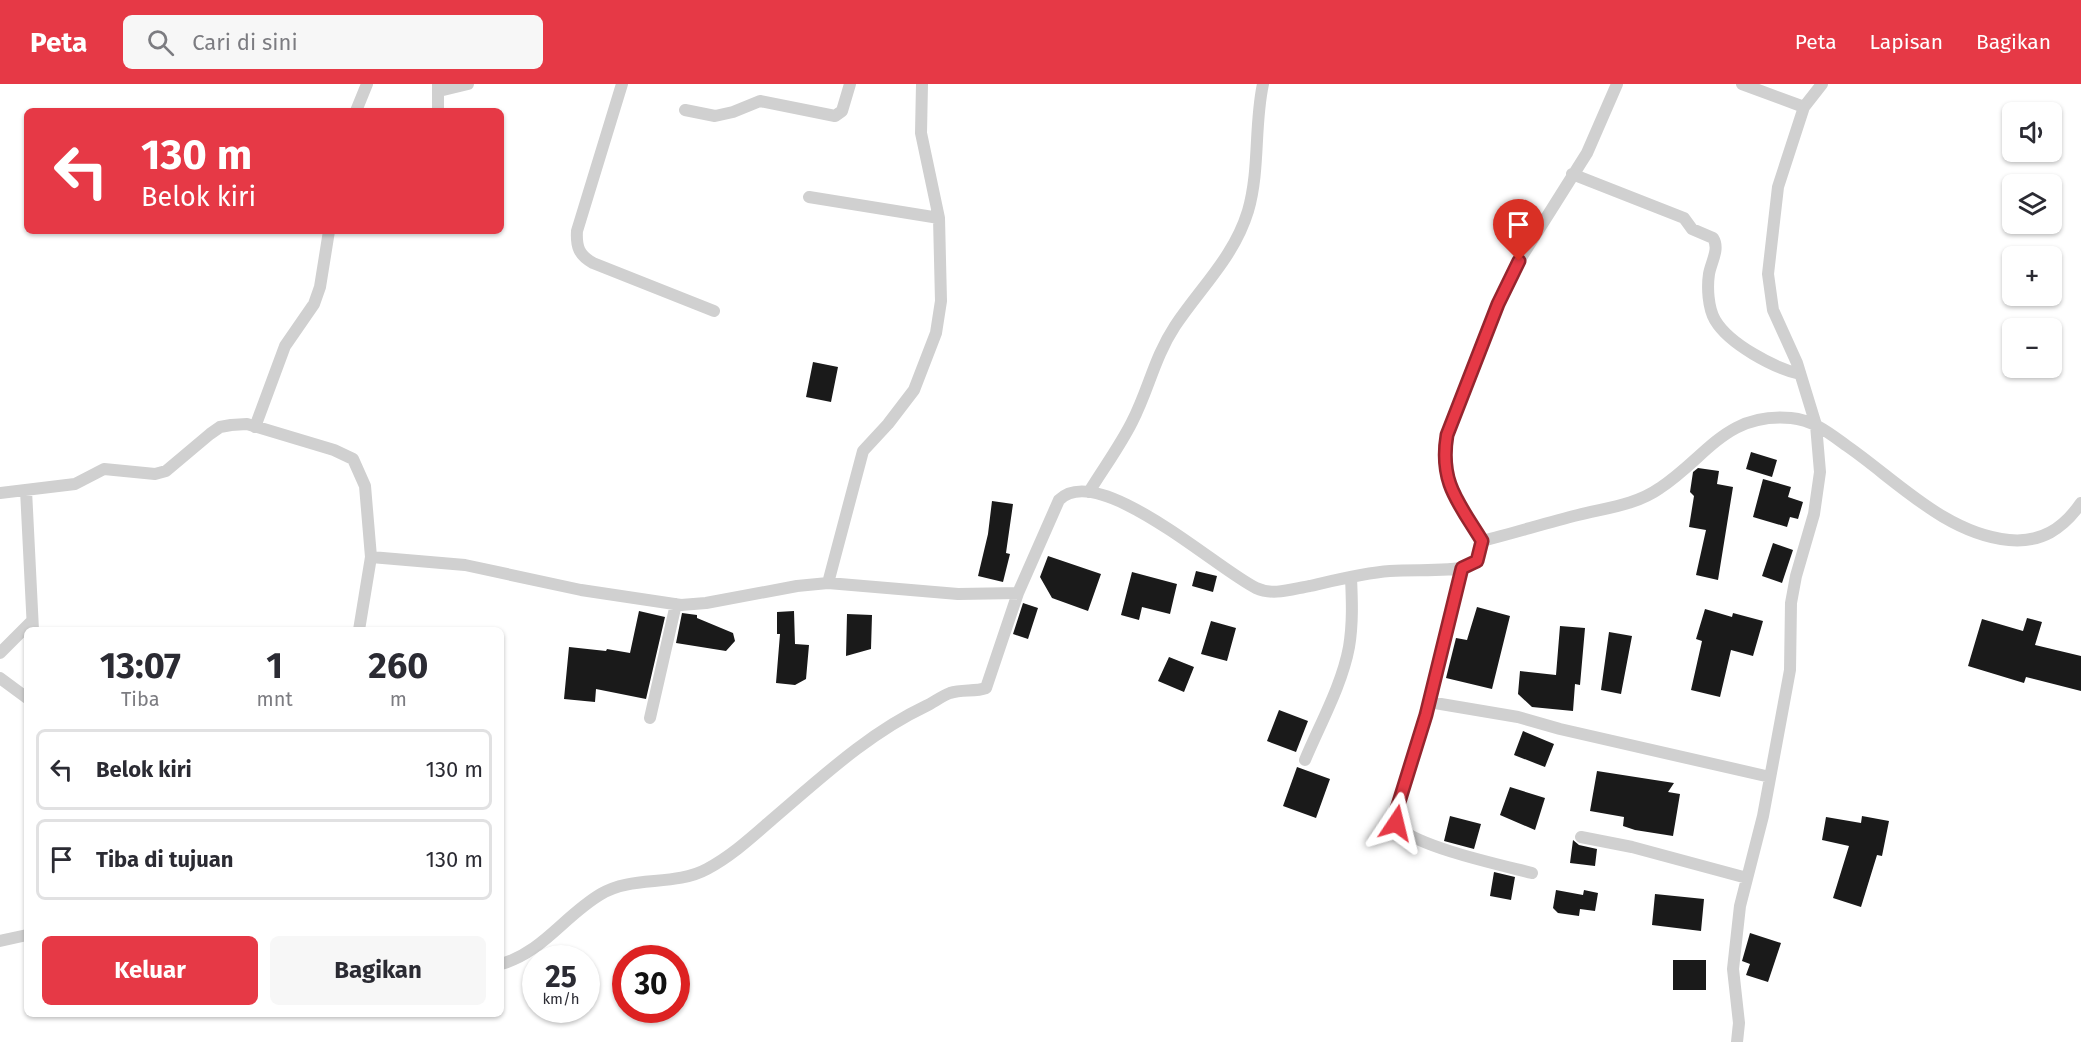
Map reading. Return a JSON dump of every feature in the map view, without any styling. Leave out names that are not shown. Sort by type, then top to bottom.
[{"type":"street","points":[[357,108],[367,84]]},
{"type":"street","points":[[438,108],[439,87],[468,84]]},
{"type":"street","points":[[622,84],[577,231],[578,249],[584,258],[593,263],[714,311]]},
{"type":"street","points":[[685,110],[715,116],[733,112],[760,101],[835,116],[842,111],[850,84]]},
{"type":"street","points":[[828,584],[863,450],[888,424],[914,390],[936,333],[941,301],[939,218],[921,133],[922,84]]},
{"type":"street","points":[[1089,492],[1132,422],[1151,369],[1176,325],[1221,268],[1238,237],[1253,187],[1263,84]]},
{"type":"street","points":[[504,963],[515,960],[540,946],[551,933],[602,893],[631,885],[677,880],[707,868],[741,848],[841,760],[901,717],[949,693],[982,690],[989,685],[995,655],[1018,592],[1059,500],[1068,492],[1105,494],[1120,501],[1199,548],[1259,590],[1281,592],[1391,571],[1462,568],[1477,561],[1482,541],[1450,487],[1445,473],[1444,452],[1447,435],[1498,304],[1519,261],[1594,140],[1617,84]]},
{"type":"street","points":[[1745,84],[1804,107]]},
{"type":"street","points":[[1737,1042],[1739,1023],[1733,969],[1747,878],[1770,777],[1790,670],[1791,603],[1818,492],[1820,472],[1816,425],[1800,374],[1773,310],[1768,274],[1778,187],[1804,107],[1821,84]]},
{"type":"street","points":[[1572,174],[1684,218],[1692,229],[1713,238],[1716,249],[1709,284],[1711,310],[1715,320],[1758,358],[1771,365],[1800,374]]},
{"type":"street","points":[[809,198],[939,218]]},
{"type":"street","points":[[255,427],[285,346],[314,304],[320,287],[329,234]]},
{"type":"street","points":[[1482,541],[1634,502],[1659,489],[1729,430],[1746,421],[1791,418],[1816,425],[1920,501],[1969,531],[1996,539],[2022,541],[2050,535],[2081,503]]},
{"type":"street","points":[[0,493],[75,484],[104,469],[155,474],[166,471],[189,449],[220,427],[248,424],[334,450],[353,459],[365,486],[371,557],[359,627]]},
{"type":"street","points":[[26,490],[32,625]]},
{"type":"street","points":[[371,557],[465,566],[581,590],[676,604],[706,603],[740,595],[828,584],[958,594],[1018,592]]},
{"type":"street","points":[[1462,568],[1429,702],[1404,783],[1396,823],[1400,828],[1434,845],[1532,873]]},
{"type":"street","points":[[1305,760],[1343,669],[1349,648],[1352,625],[1351,577]]},
{"type":"street","points":[[650,718],[676,604]]},
{"type":"street","points":[[0,653],[24,632]]},
{"type":"street","points":[[0,678],[24,696]]},
{"type":"street","points":[[1429,702],[1518,717],[1560,729],[1770,777]]},
{"type":"street","points":[[1581,837],[1632,847],[1747,878]]},
{"type":"street","points":[[0,940],[24,936]]},
{"type":"building","points":[[813,362],[838,367],[831,402],[806,397]]},
{"type":"building","points":[[1751,452],[1777,460],[1772,477],[1746,469]]},
{"type":"building","points":[[1698,468],[1719,471],[1717,484],[1733,487],[1718,580],[1696,575],[1706,530],[1689,527],[1694,496],[1690,492],[1693,472]]},
{"type":"building","points":[[1763,479],[1791,487],[1788,497],[1803,502],[1798,519],[1790,517],[1787,527],[1753,517]]},
{"type":"building","points":[[992,501],[1013,504],[1006,553],[1010,554],[1003,582],[978,576],[988,534]]},
{"type":"building","points":[[1773,543],[1793,550],[1782,583],[1762,576]]},
{"type":"building","points":[[1048,556],[1101,574],[1088,611],[1052,598],[1040,577]]},
{"type":"building","points":[[1196,571],[1217,576],[1213,592],[1192,586]]},
{"type":"building","points":[[1132,572],[1177,584],[1170,614],[1142,607],[1139,620],[1121,615]]},
{"type":"building","points":[[1023,603],[1038,608],[1028,639],[1013,634]]},
{"type":"building","points":[[1477,607],[1510,616],[1492,689],[1446,678],[1456,638],[1467,640]]},
{"type":"building","points":[[1705,609],[1732,617],[1733,613],[1763,621],[1753,656],[1731,650],[1720,697],[1691,690],[1702,641],[1696,639]]},
{"type":"building","points":[[639,611],[665,617],[646,699],[596,689],[595,702],[564,699],[569,647],[630,653]]},
{"type":"building","points":[[794,611],[795,644],[809,645],[806,679],[795,685],[776,683],[780,634],[777,634],[777,612]]},
{"type":"building","points":[[682,613],[697,615],[697,618],[733,633],[735,641],[726,651],[676,643]]},
{"type":"building","points":[[847,614],[872,615],[871,649],[846,656]]},
{"type":"building","points":[[2027,618],[2042,622],[2035,645],[2081,656],[2081,691],[2026,677],[2024,683],[1968,666],[1982,619],[2023,631]]},
{"type":"building","points":[[1211,621],[1236,628],[1227,661],[1201,654]]},
{"type":"building","points":[[1560,626],[1585,628],[1580,685],[1575,684],[1573,711],[1532,707],[1518,694],[1520,671],[1556,675]]},
{"type":"building","points":[[1609,632],[1632,636],[1621,694],[1601,690]]},
{"type":"building","points":[[1169,657],[1194,667],[1184,692],[1158,681]]},
{"type":"building","points":[[1279,710],[1308,721],[1296,752],[1267,741]]},
{"type":"building","points":[[1523,731],[1554,744],[1545,767],[1514,755]]},
{"type":"building","points":[[1297,767],[1330,779],[1316,818],[1283,806]]},
{"type":"building","points":[[1597,771],[1674,783],[1668,792],[1680,794],[1673,836],[1635,830],[1623,826],[1624,817],[1590,811]]},
{"type":"building","points":[[1510,787],[1545,798],[1535,830],[1500,815]]},
{"type":"building","points":[[1450,816],[1481,824],[1474,849],[1444,841]]},
{"type":"building","points":[[1862,816],[1889,821],[1882,856],[1877,855],[1861,907],[1833,898],[1849,846],[1822,840],[1826,817],[1861,823]]},
{"type":"building","points":[[1573,840],[1579,845],[1597,849],[1595,866],[1570,863]]},
{"type":"building","points":[[1494,872],[1515,877],[1511,900],[1490,896]]},
{"type":"building","points":[[1556,890],[1583,895],[1584,890],[1598,893],[1595,911],[1580,909],[1579,916],[1558,913],[1553,908]]},
{"type":"building","points":[[1655,894],[1704,899],[1701,931],[1652,925]]},
{"type":"building","points":[[1750,933],[1781,943],[1768,982],[1746,975],[1750,964],[1742,961]]},
{"type":"building","points":[[1673,960],[1706,960],[1706,990],[1673,990]]},
{"type":"route","points":[[1396,823],[1395,815],[1426,715],[1462,568],[1477,561],[1482,541],[1450,487],[1445,473],[1444,452],[1447,435],[1498,304],[1519,261]]}]
